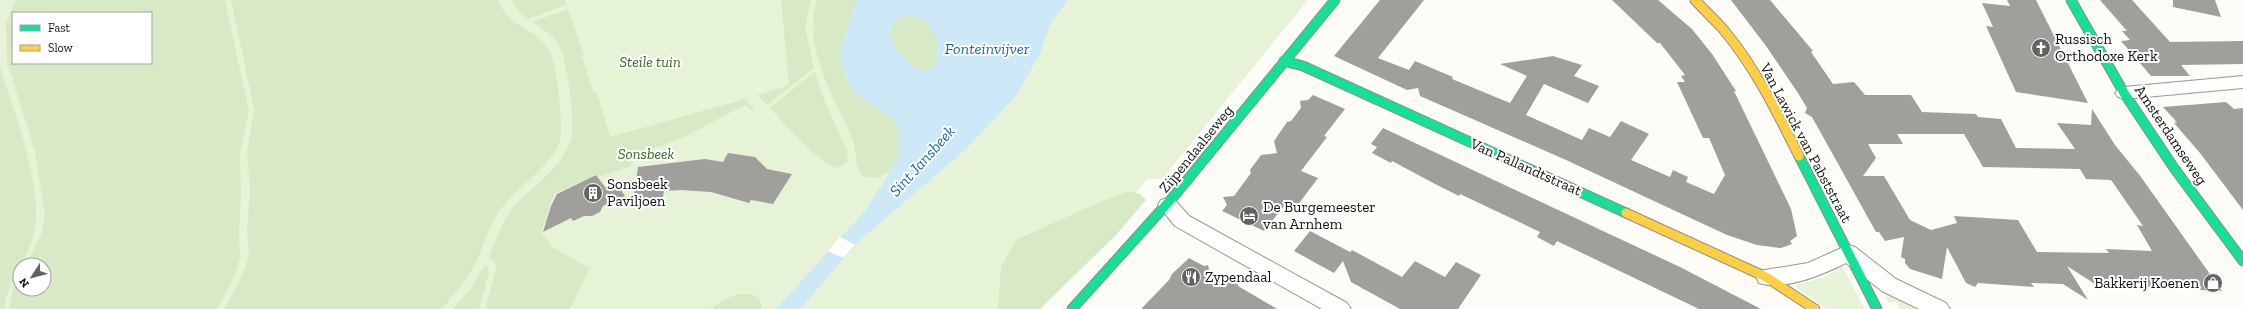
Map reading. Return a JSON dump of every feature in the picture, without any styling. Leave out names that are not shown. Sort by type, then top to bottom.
[{"type":"street","name":"Zijpendaalseweg","points":[[1072,309],[1133,247],[1335,0]]},
{"type":"street","name":"Van Lawick van Pabststraat","points":[[1695,0],[1723,29],[1751,69],[1775,108],[1877,309]]},
{"type":"street","name":"Amsterdamseweg","points":[[2071,0],[2124,93],[2174,168],[2243,261]]},
{"type":"street","name":"Van Pallandtstraat","points":[[1284,61],[1303,66],[1766,277],[1815,309]]},
{"type":"street","points":[[2124,93],[2243,82]]},
{"type":"street","points":[[1168,205],[1182,222],[1340,309]]},
{"type":"street","points":[[1766,277],[1811,271],[1848,253],[1889,285],[1939,309]]},
{"type":"green space","name":"Sonsbeek","points":[[0,0],[1308,0],[1162,179],[1147,179],[1086,256],[1023,309],[0,309]]},
{"type":"green space","points":[[16,0],[225,0],[249,111],[240,153],[240,259],[233,280],[217,309],[9,309],[12,294],[12,297],[52,297],[52,257],[30,257],[41,235],[45,216],[35,152],[7,61],[6,23]]},
{"type":"green space","points":[[231,0],[499,0],[508,16],[540,39],[546,46],[551,54],[558,85],[561,113],[561,137],[559,144],[549,159],[499,212],[491,225],[473,269],[442,309],[224,309],[240,280],[249,256],[247,230],[250,191],[247,152],[254,109]]},
{"type":"green space","points":[[512,0],[565,0],[566,5],[528,19],[519,11]]},
{"type":"green space","points":[[781,0],[811,0],[805,27],[814,68],[767,105],[757,95],[789,85]]},
{"type":"green space","points":[[817,0],[856,0],[839,56],[846,80],[856,94],[895,120],[899,137],[898,158],[891,170],[878,178],[865,177],[861,174],[857,166],[853,141],[823,73],[817,55],[814,38],[814,19]]},
{"type":"green space","points":[[568,9],[584,55],[582,56],[594,94],[597,93],[610,137],[745,99],[755,110],[752,111],[745,105],[678,140],[630,156],[632,166],[599,177],[597,174],[554,194],[541,233],[555,249],[590,268],[570,309],[485,309],[497,265],[489,258],[501,226],[508,214],[519,201],[560,161],[570,142],[572,134],[572,111],[569,84],[562,52],[557,42],[553,38],[532,22]]},
{"type":"green space","points":[[904,15],[919,18],[925,21],[930,26],[936,38],[938,56],[936,63],[929,70],[922,71],[913,66],[899,53],[892,41],[890,30],[897,20]]},
{"type":"green space","points":[[0,66],[27,152],[35,197],[36,218],[33,237],[25,257],[12,257],[12,283],[4,309],[0,309]]},
{"type":"green space","points":[[815,72],[821,93],[847,151],[848,161],[839,168],[832,166],[814,153],[770,108]]},
{"type":"green space","points":[[1130,191],[1140,194],[1146,200],[1116,235],[1040,309],[998,309],[1001,267],[1016,240],[1104,200]]},
{"type":"green space","points":[[484,266],[488,267],[489,273],[479,309],[453,309],[471,288]]},
{"type":"green space","points":[[1842,266],[1865,309],[1827,309],[1796,287],[1796,285],[1825,277]]},
{"type":"green space","points":[[1883,291],[1920,309],[1900,309],[1896,302],[1888,302]]},
{"type":"green space","points":[[738,294],[750,294],[759,298],[763,309],[710,309],[727,298]]},
{"type":"water","name":"Fonteinvijver","points":[[856,0],[1068,0],[1050,24],[1040,54],[1016,96],[966,149],[857,243],[800,309],[776,309],[864,212],[898,158],[899,137],[895,120],[856,94],[846,80],[839,56]],"holes":[[[904,15],[912,16],[925,21],[930,26],[936,38],[938,53],[937,59],[934,66],[926,71],[917,69],[905,59],[895,47],[890,36],[890,30],[897,20]]]},
{"type":"pier","points":[[840,237],[855,245],[843,258],[828,251]]},
{"type":"building","points":[[1380,0],[1424,0],[1378,58],[1409,70],[1415,61],[1453,77],[1452,79],[1510,103],[1527,76],[1500,64],[1553,56],[1582,65],[1574,76],[1599,86],[1588,103],[1544,84],[1526,115],[1582,140],[1589,128],[1610,137],[1621,121],[1649,134],[1631,160],[1670,177],[1673,170],[1688,177],[1686,182],[1714,194],[1725,175],[1709,138],[1703,138],[1677,82],[1685,82],[1681,76],[1685,75],[1660,43],[1657,43],[1612,0],[1658,0],[1692,29],[1712,54],[1736,91],[1734,91],[1791,209],[1797,236],[1790,241],[1792,244],[1781,248],[1757,245],[1727,235],[1566,160],[1420,96],[1418,88],[1407,90],[1334,56]]},
{"type":"building","points":[[1731,0],[1770,0],[1813,51],[1811,52],[1833,84],[1854,82],[1865,95],[1911,95],[1922,112],[1976,114],[1978,117],[2001,119],[2016,148],[2075,149],[2057,123],[2091,125],[2092,109],[2115,145],[2141,177],[2222,291],[2197,290],[2195,288],[2147,287],[2137,281],[2133,287],[2098,286],[2067,266],[2088,300],[2063,284],[2031,283],[2034,287],[1978,283],[1975,287],[1966,283],[1947,247],[1942,279],[1910,269],[1905,263],[1905,259],[1901,257],[1904,237],[1885,241],[1879,232],[1876,232],[1812,117],[1805,113],[1807,108],[1766,46]],"holes":[[[1897,134],[1964,134],[1983,167],[2080,169],[2086,179],[2111,180],[2143,226],[2137,225],[2152,251],[2106,249],[2109,253],[2037,252],[2018,220],[1954,216],[1957,223],[1931,230],[1910,220],[1884,176],[1863,176],[1876,158],[1868,144],[1903,144]]]},
{"type":"building","points":[[2007,0],[2036,0],[2088,103],[2016,92],[1986,26],[1993,27],[1982,3],[2010,6]]},
{"type":"building","points":[[2100,0],[2132,0],[2170,42],[2243,41],[2243,64],[2181,65],[2190,76],[2151,76],[2121,41],[2130,40],[2122,31],[2127,31]]},
{"type":"building","points":[[2173,0],[2215,0],[2221,17],[2173,7]]},
{"type":"building","points":[[1313,95],[1345,109],[1324,136],[1327,137],[1301,171],[1318,178],[1294,210],[1285,205],[1264,231],[1222,211],[1227,205],[1223,197],[1234,196],[1251,173],[1250,170],[1261,155],[1277,153],[1274,141],[1287,122],[1291,121],[1301,108],[1300,101],[1308,100]]},
{"type":"building","points":[[2226,102],[2234,109],[2243,108],[2243,210],[2200,153],[2174,123],[2177,123],[2174,121],[2176,121],[2163,107]]},
{"type":"building","points":[[1383,128],[1680,267],[1761,309],[1699,309],[1557,241],[1554,246],[1537,237],[1540,232],[1460,194],[1459,196],[1392,161],[1391,163],[1372,153],[1377,147],[1371,144]]},
{"type":"building","name":"Sonsbeek Paviljoen","points":[[728,153],[755,157],[767,169],[792,174],[773,204],[751,200],[749,203],[711,192],[681,190],[664,191],[663,197],[633,201],[638,167],[705,159],[723,162]]},
{"type":"building","points":[[596,175],[605,187],[616,182],[625,196],[603,206],[600,212],[592,216],[584,216],[573,221],[571,218],[543,232],[551,206],[557,194]]},
{"type":"building","points":[[1310,231],[1350,252],[1352,250],[1402,277],[1415,261],[1445,277],[1456,262],[1481,275],[1458,309],[1400,309],[1351,282],[1343,261],[1334,273],[1294,251]]},
{"type":"building","points":[[1189,258],[1204,266],[1208,265],[1209,270],[1231,283],[1237,281],[1238,286],[1277,309],[1141,309],[1169,280],[1172,274]]},
{"type":"traffic: fast","points":[[1072,309],[1174,196],[1335,0]]},
{"type":"traffic: fast","points":[[2071,0],[2124,93],[2174,168],[2243,261]]},
{"type":"traffic: fast","points":[[1284,61],[1303,66],[1626,213]]},
{"type":"traffic: fast","points":[[1799,156],[1877,309]]},
{"type":"traffic: slow","points":[[1695,0],[1723,29],[1745,59],[1773,106],[1799,156]]},
{"type":"traffic: slow","points":[[1626,213],[1766,277],[1815,309]]},
{"type":"place","name":"Russisch Orthodoxe Kerk","points":[[2041,48]]},
{"type":"place","name":"Sonsbeek Paviljoen","points":[[593,193]]},
{"type":"place","name":"De Burgemeester van Arnhem","points":[[1249,216]]},
{"type":"place","name":"Zypendaal","points":[[1191,277]]},
{"type":"place","name":"Bakkerij Koenen","points":[[2213,283]]},
{"type":"park label","name":"Steile tuin","points":[[650,62]]},
{"type":"water label","name":"Sint Jansbeek","points":[[922,161]]}]
